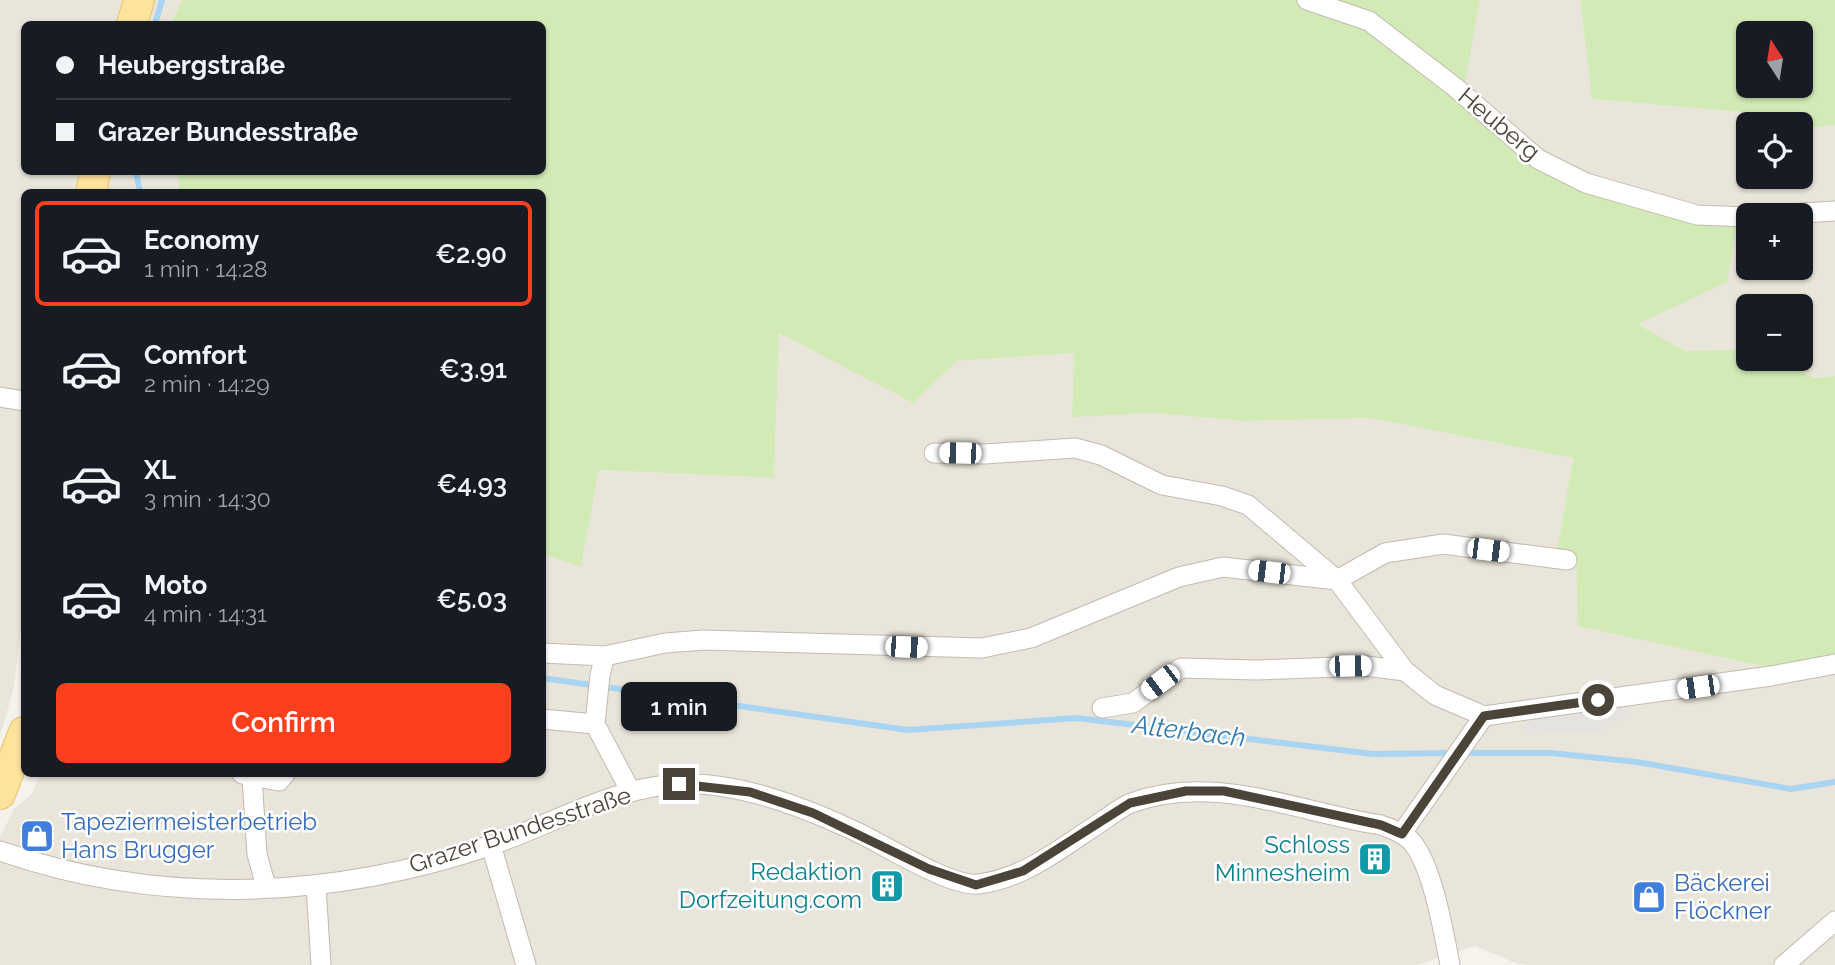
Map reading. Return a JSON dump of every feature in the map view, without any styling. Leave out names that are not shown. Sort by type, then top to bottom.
[{"type":"main road","points":[[133,21],[139,0]]},
{"type":"main road","points":[[0,794],[21,743]]},
{"type":"street","name":"Heuberg","points":[[1307,0],[1369,21],[1456,88],[1538,159],[1586,183],[1697,215],[1736,217]]},
{"type":"street","points":[[1813,212],[1835,211]]},
{"type":"street","points":[[0,397],[21,400]]},
{"type":"street","points":[[934,453],[985,454],[1075,448],[1101,454],[1163,485],[1223,496],[1248,505],[1337,580],[1405,671],[1435,695],[1484,716],[1771,676],[1835,664]]},
{"type":"street","points":[[546,653],[605,656],[664,643],[704,640],[982,648],[1031,638],[1179,577],[1223,567],[1337,580],[1385,553],[1443,544],[1567,559]]},
{"type":"street","points":[[605,656],[600,675],[595,724],[631,792]]},
{"type":"street","points":[[1102,708],[1133,703],[1181,668],[1275,670],[1366,666],[1405,671]]},
{"type":"street","points":[[1450,965],[1430,881],[1413,842],[1402,834],[1484,716]]},
{"type":"street","points":[[546,719],[595,724]]},
{"type":"street","points":[[246,777],[257,854],[266,887]]},
{"type":"street","points":[[257,777],[279,781],[282,777]]},
{"type":"street","name":"Grazer Bundesstraße","points":[[0,851],[86,876],[153,888],[316,886],[397,872],[491,845],[631,792],[679,784],[750,792],[813,813],[929,869],[976,885],[1023,871],[1130,803],[1186,791],[1224,791],[1381,825],[1402,834]]},
{"type":"street","points":[[491,845],[526,965]]},
{"type":"street","points":[[316,886],[321,965]]},
{"type":"street","points":[[1784,965],[1835,921]]},
{"type":"shaded area","points":[[0,0],[122,0],[116,21],[21,21],[21,175],[77,175],[74,189],[21,189],[21,626],[14,687],[0,736]]},
{"type":"shaded area","points":[[155,0],[182,0],[172,21],[149,21]]},
{"type":"shaded area","points":[[1480,0],[1580,0],[1592,99],[1742,112],[1736,112],[1736,189],[1813,189],[1813,128],[1835,125],[1835,376],[1815,378],[1800,371],[1813,371],[1813,294],[1736,294],[1736,349],[1685,351],[1637,323],[1727,282],[1461,100]]},
{"type":"shaded area","points":[[108,175],[178,175],[179,189],[106,189]]},
{"type":"shaded area","points":[[779,333],[913,403],[957,361],[1074,353],[1072,416],[1152,413],[1246,421],[1371,418],[1573,458],[1557,552],[1576,554],[1835,657],[1835,965],[1531,965],[1518,964],[1475,946],[1417,965],[0,965],[0,837],[14,809],[31,795],[40,777],[546,777],[546,555],[581,567],[599,470],[774,478]]},
{"type":"shaded area","points":[[1624,697],[1628,714],[1601,732],[1524,734],[1521,711]]},
{"type":"green space","points":[[182,0],[1480,0],[1462,100],[1532,160],[1736,222],[1727,282],[1638,324],[1685,351],[1736,349],[1736,371],[1800,371],[1815,378],[1835,376],[1835,657],[1777,669],[1578,626],[1576,554],[1557,552],[1573,458],[1371,418],[1245,421],[1152,413],[1072,417],[1074,353],[957,361],[913,403],[779,333],[774,478],[599,470],[581,567],[546,555],[546,189],[179,189],[178,175],[546,175],[546,21],[172,21]]},
{"type":"green space","points":[[1580,0],[1835,0],[1835,125],[1813,128],[1813,112],[1742,112],[1592,99]]},
{"type":"waterway","name":"Alterbach","points":[[156,21],[162,0]]},
{"type":"waterway","name":"Alterbach","points":[[137,175],[139,189]]},
{"type":"waterway","name":"Alterbach","points":[[546,679],[908,730],[1077,718],[1373,754],[1452,753]]},
{"type":"waterway","name":"Alterbach","points":[[1462,753],[1551,753],[1637,762],[1791,789],[1835,782]]},
{"type":"place","name":"Tapeziermeisterbetrieb Hans Brugger","points":[[37,836]]},
{"type":"place","name":"Schloss Minnesheim","points":[[1375,859]]},
{"type":"place","name":"Redaktion Dorfzeitung.com","points":[[887,886]]},
{"type":"place","name":"Bäckerei Flöckner","points":[[1649,897]]},
{"type":"route","points":[[679,784],[750,792],[813,813],[858,832],[929,869],[976,885],[1023,871],[1130,803],[1186,791],[1224,791],[1344,820],[1381,825],[1402,834],[1484,716],[1598,700]]}]
